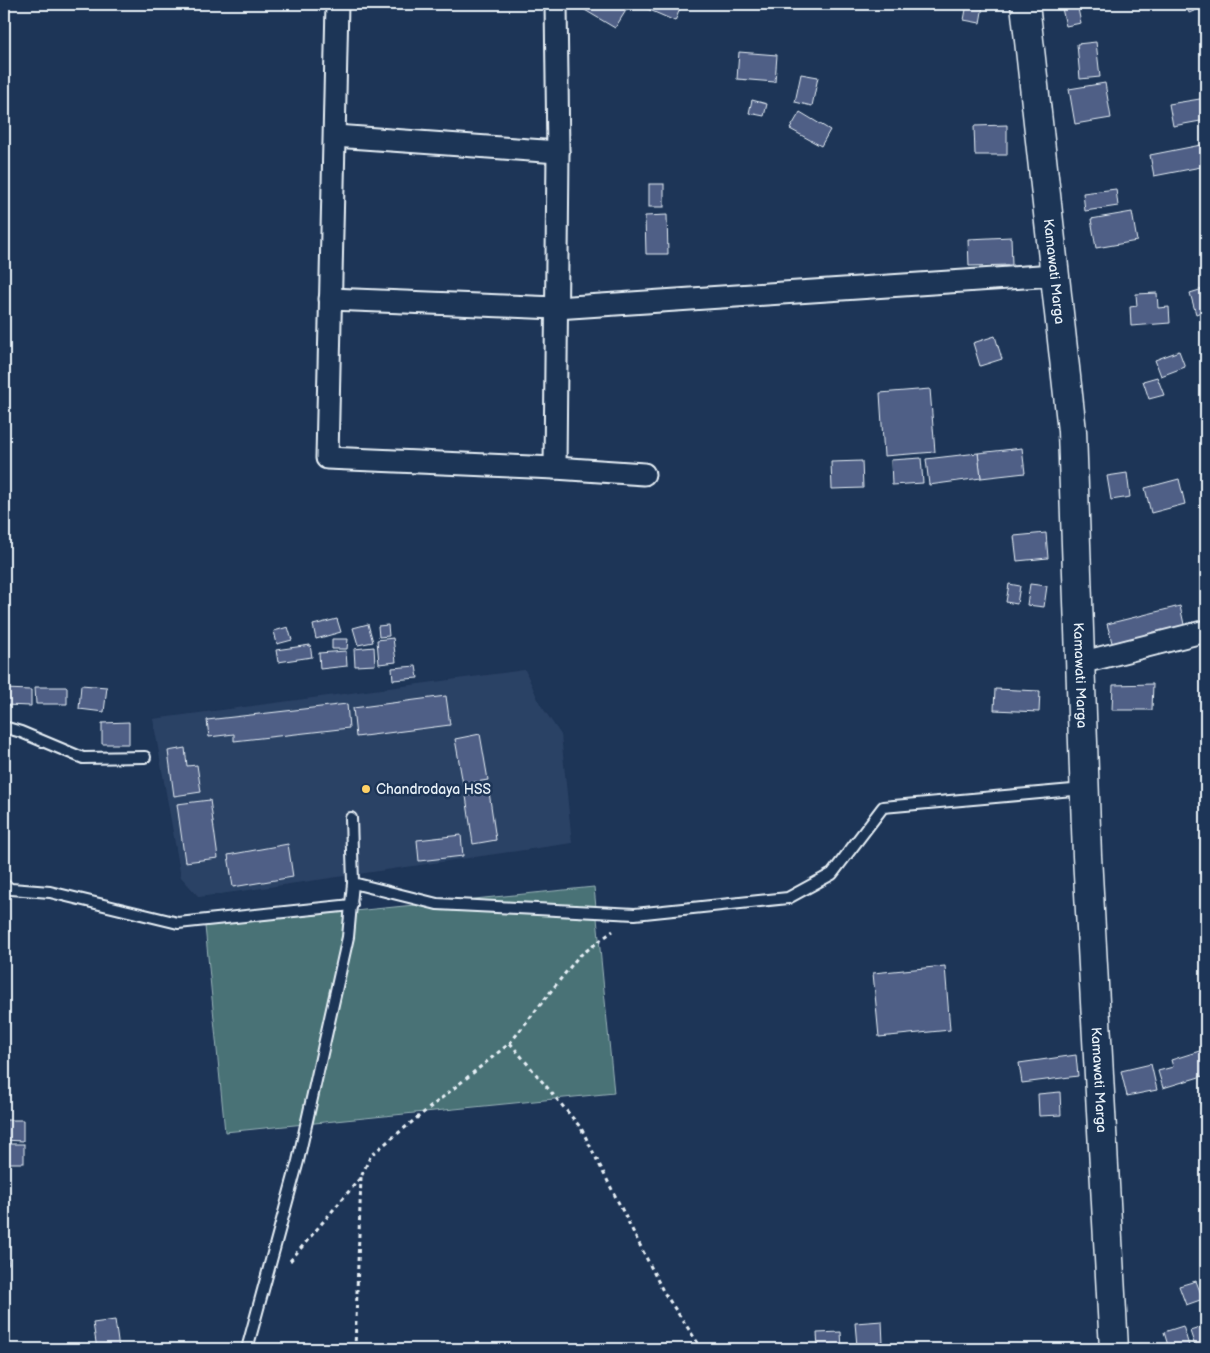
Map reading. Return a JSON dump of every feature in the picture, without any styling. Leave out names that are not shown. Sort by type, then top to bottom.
[{"type":"main road","name":"Kamawati Marga","points":[[1025,4],[1072,431],[1085,789],[1114,1349]]},
{"type":"street","points":[[337,4],[327,458],[555,468],[644,474]]},
{"type":"street","points":[[555,468],[558,152],[556,4]]},
{"type":"street","points":[[335,136],[558,152]]},
{"type":"street","points":[[330,299],[556,308],[1054,275]]},
{"type":"street","points":[[1080,663],[1206,630]]},
{"type":"lane","points":[[4,728],[21,732],[84,758],[145,757]]},
{"type":"lane","points":[[353,883],[436,904],[634,914],[788,898],[832,874],[884,807],[1085,789]]},
{"type":"lane","points":[[247,1349],[298,1161],[348,937],[353,883],[351,818]]},
{"type":"lane","points":[[4,885],[11,889],[50,892],[178,923],[352,905]]},
{"type":"path","points":[[287,1265],[361,1176],[370,1156],[510,1043],[578,956],[634,914]]},
{"type":"path","points":[[510,1043],[581,1128],[663,1291],[702,1349]]},
{"type":"path","points":[[355,1349],[361,1176]]},
{"type":"shaded area","name":"Chandrodaya HSS","points":[[525,670],[540,704],[561,735],[572,843],[199,897],[181,877],[153,719]]},
{"type":"green space","points":[[594,887],[614,1093],[225,1132],[205,926]]},
{"type":"building","points":[[580,4],[630,4],[615,28],[578,6]]},
{"type":"building","points":[[647,4],[682,4],[675,21],[645,8]]},
{"type":"building","points":[[967,4],[983,6],[980,23],[964,20]]},
{"type":"building","points":[[1061,4],[1077,4],[1081,23],[1066,26]]},
{"type":"building","points":[[1185,4],[1206,4],[1206,6],[1189,13]]},
{"type":"building","points":[[1096,42],[1100,77],[1080,79],[1077,44]]},
{"type":"building","points":[[739,52],[777,55],[775,82],[737,79]]},
{"type":"building","points":[[801,74],[818,77],[812,106],[795,102]]},
{"type":"building","points":[[1105,83],[1111,118],[1075,124],[1069,89]]},
{"type":"building","points":[[1206,98],[1206,120],[1173,126],[1169,104]]},
{"type":"building","points":[[752,100],[767,104],[764,116],[749,113]]},
{"type":"building","points":[[800,112],[830,130],[821,146],[790,129]]},
{"type":"building","points":[[1007,125],[1007,155],[975,155],[974,126]]},
{"type":"building","points":[[1206,144],[1206,166],[1154,176],[1150,155]]},
{"type":"building","points":[[649,184],[664,184],[664,207],[649,207]]},
{"type":"building","points":[[1116,189],[1118,206],[1085,211],[1083,193]]},
{"type":"building","points":[[1132,212],[1137,241],[1096,248],[1091,219]]},
{"type":"building","points":[[667,215],[668,254],[646,254],[645,216]]},
{"type":"building","points":[[1011,237],[1012,265],[969,266],[968,239]]},
{"type":"building","points":[[1206,288],[1206,310],[1196,314],[1190,293]]},
{"type":"building","points":[[1157,293],[1158,308],[1169,307],[1170,323],[1131,326],[1130,307],[1137,306],[1136,294]]},
{"type":"building","points":[[995,336],[1002,359],[980,366],[973,343]]},
{"type":"building","points":[[1179,351],[1185,367],[1161,376],[1155,360]]},
{"type":"building","points":[[1157,377],[1164,395],[1149,399],[1143,381]]},
{"type":"building","points":[[930,389],[935,452],[884,456],[880,393]]},
{"type":"building","points":[[1022,448],[1025,473],[981,478],[978,453]]},
{"type":"building","points":[[978,453],[981,478],[929,485],[926,459]]},
{"type":"building","points":[[921,458],[923,483],[892,485],[891,460]]},
{"type":"building","points":[[862,461],[863,488],[832,489],[831,462]]},
{"type":"building","points":[[1127,473],[1130,497],[1111,500],[1107,476]]},
{"type":"building","points":[[1179,479],[1185,504],[1151,513],[1145,488]]},
{"type":"building","points":[[1046,533],[1048,558],[1017,561],[1014,536]]},
{"type":"building","points":[[1009,584],[1020,586],[1017,604],[1006,602]]},
{"type":"building","points":[[1030,584],[1047,586],[1044,607],[1027,605]]},
{"type":"building","points":[[1180,606],[1185,629],[1113,646],[1107,624]]},
{"type":"building","points":[[337,619],[341,632],[316,639],[313,625]]},
{"type":"building","points":[[368,624],[373,642],[358,645],[353,628]]},
{"type":"building","points":[[388,625],[389,636],[379,637],[378,626]]},
{"type":"building","points":[[288,627],[292,640],[277,644],[274,631]]},
{"type":"building","points":[[393,638],[396,662],[379,664],[377,640]]},
{"type":"building","points":[[332,639],[348,639],[347,649],[332,649]]},
{"type":"building","points":[[310,645],[312,657],[278,662],[276,650]]},
{"type":"building","points":[[374,647],[375,665],[355,666],[354,649]]},
{"type":"building","points":[[346,651],[347,666],[320,669],[319,653]]},
{"type":"building","points":[[416,666],[418,678],[393,680],[392,668]]},
{"type":"building","points":[[1153,684],[1152,710],[1112,710],[1113,685]]},
{"type":"building","points":[[81,685],[107,687],[104,712],[79,709]]},
{"type":"building","points":[[35,687],[67,687],[67,704],[36,704]]},
{"type":"building","points":[[4,689],[31,690],[31,706],[4,705]]},
{"type":"building","points":[[995,689],[1040,691],[1039,712],[994,710]]},
{"type":"building","points":[[446,696],[450,725],[356,737],[353,708]]},
{"type":"building","points":[[347,704],[349,728],[234,741],[234,734],[209,737],[207,720]]},
{"type":"building","points":[[129,722],[129,744],[102,744],[102,723]]},
{"type":"building","points":[[480,734],[488,780],[463,784],[455,739]]},
{"type":"building","points":[[185,748],[187,766],[197,765],[201,792],[174,796],[168,751]]},
{"type":"building","points":[[489,792],[496,840],[473,844],[466,796]]},
{"type":"building","points":[[210,800],[218,858],[185,862],[177,804]]},
{"type":"building","points":[[461,835],[463,856],[419,861],[417,840]]},
{"type":"building","points":[[288,844],[293,877],[233,887],[228,855]]},
{"type":"building","points":[[945,966],[950,1030],[879,1037],[873,973]]},
{"type":"building","points":[[1206,1049],[1206,1075],[1163,1088],[1158,1071],[1173,1067],[1171,1060]]},
{"type":"building","points":[[1076,1055],[1078,1076],[1022,1083],[1019,1063]]},
{"type":"building","points":[[1151,1064],[1157,1090],[1127,1096],[1121,1071]]},
{"type":"building","points":[[1060,1092],[1061,1115],[1039,1116],[1038,1094]]},
{"type":"building","points":[[4,1120],[23,1120],[23,1141],[4,1140]]},
{"type":"building","points":[[4,1144],[24,1144],[24,1163],[4,1163]]},
{"type":"building","points":[[4,1237],[9,1264],[4,1265]]},
{"type":"building","points":[[1196,1281],[1203,1299],[1186,1305],[1179,1286]]},
{"type":"building","points":[[115,1320],[119,1349],[97,1349],[93,1323]]},
{"type":"building","points":[[882,1321],[883,1344],[857,1346],[855,1323]]},
{"type":"building","points":[[1183,1326],[1190,1349],[1169,1349],[1164,1332]]},
{"type":"building","points":[[1206,1326],[1206,1349],[1196,1349],[1190,1331]]},
{"type":"building","points":[[841,1332],[842,1349],[818,1349],[817,1333]]},
{"type":"place","name":"Chandrodaya HSS","points":[[366,789]]}]
